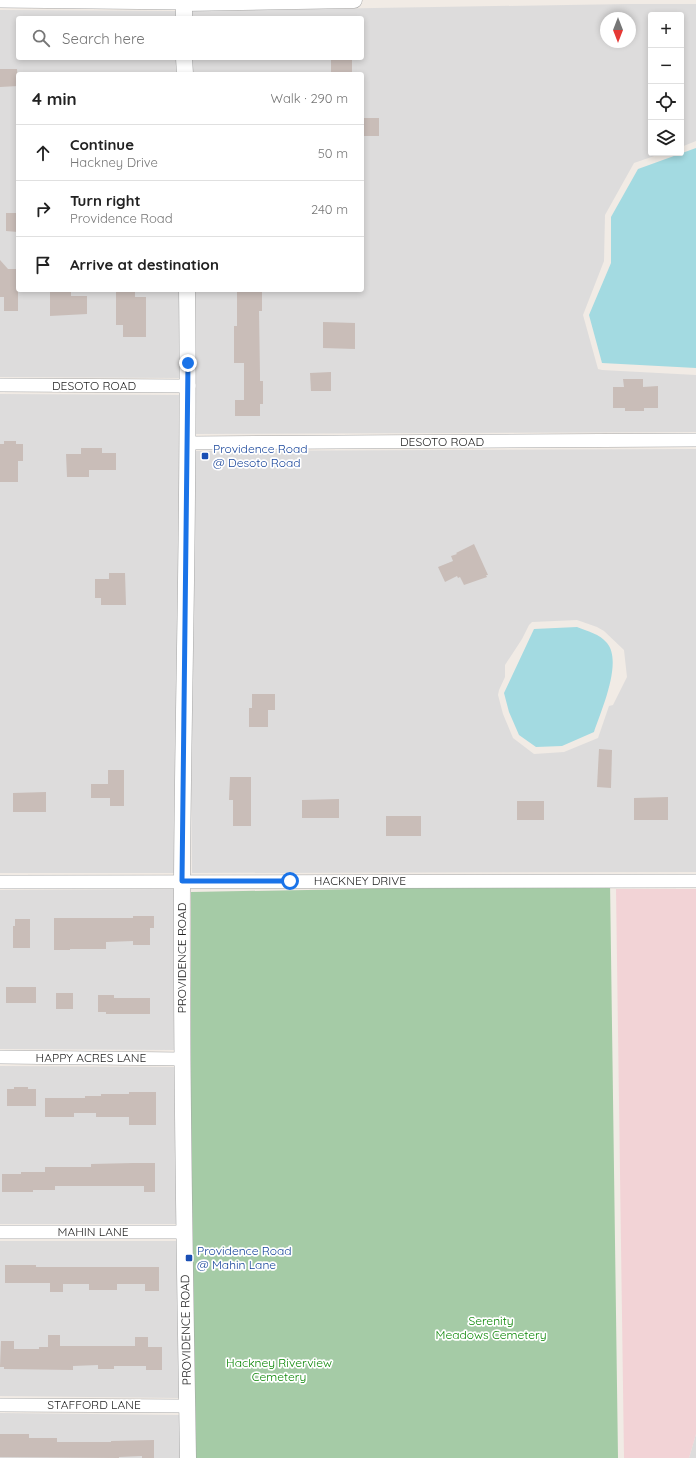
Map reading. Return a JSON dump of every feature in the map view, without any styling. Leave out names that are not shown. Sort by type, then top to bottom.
[{"type":"street","points":[[0,1],[184,7],[354,0]]},
{"type":"street","points":[[184,60],[184,72]]},
{"type":"street","name":"PROVIDENCE ROAD","points":[[187,292],[188,443],[182,881],[182,1059],[188,1458]]},
{"type":"street","name":"DESOTO ROAD","points":[[0,385],[188,386]]},
{"type":"street","name":"DESOTO ROAD","points":[[188,443],[696,440]]},
{"type":"street","name":"HACKNEY DRIVE","points":[[0,882],[696,881]]},
{"type":"street","name":"HAPPY ACRES LANE","points":[[0,1058],[182,1059]]},
{"type":"street","name":"MAHIN LANE","points":[[0,1232],[185,1232]]},
{"type":"street","name":"STAFFORD LANE","points":[[0,1405],[187,1406]]},
{"type":"shaded area","points":[[696,4],[696,141],[684,146],[684,12],[648,12],[648,156],[654,156],[634,163],[605,215],[604,261],[583,315],[598,369],[696,375],[696,432],[196,434],[195,292],[364,292],[364,72],[192,72],[192,60],[364,60],[364,16],[191,16],[191,11]]},
{"type":"shaded area","points":[[0,10],[176,11],[176,16],[16,16],[16,60],[177,60],[177,72],[16,72],[16,292],[180,292],[181,378],[0,377]]},
{"type":"shaded area","points":[[0,394],[181,395],[175,873],[0,873]]},
{"type":"shaded area","points":[[696,449],[696,872],[192,873],[191,790],[195,451]],"holes":[[[577,620],[604,631],[624,650],[627,677],[613,705],[609,706],[598,738],[564,752],[534,754],[513,738],[503,714],[498,695],[505,677],[505,665],[532,622]]]},
{"type":"shaded area","points":[[175,889],[175,1050],[0,1049],[0,890]]},
{"type":"shaded area","points":[[616,889],[696,889],[696,1434],[689,1458],[624,1458]]},
{"type":"shaded area","points":[[0,1066],[175,1067],[177,1224],[0,1224]]},
{"type":"shaded area","points":[[0,1241],[178,1241],[180,1398],[0,1396]]},
{"type":"shaded area","points":[[0,1413],[180,1415],[181,1458],[0,1458]]},
{"type":"shaded area","points":[[696,1434],[696,1458],[689,1458]]},
{"type":"green space","points":[[610,881],[618,1458],[191,1458],[191,892],[361,889]]},
{"type":"water","points":[[696,148],[696,368],[602,363],[589,315],[611,263],[611,217],[638,169],[674,156],[684,156],[684,152]]},
{"type":"water","points":[[577,627],[601,637],[607,643],[611,651],[613,662],[612,674],[601,712],[594,732],[562,746],[536,747],[519,735],[509,712],[504,693],[534,629]]},
{"type":"building","points":[[331,60],[352,60],[352,72],[331,72]]},
{"type":"building","points":[[0,69],[17,69],[16,86],[0,87]]},
{"type":"building","points":[[364,118],[379,118],[379,136],[364,136]]},
{"type":"building","points":[[6,213],[16,213],[16,232],[6,231]]},
{"type":"building","points":[[0,260],[8,269],[16,269],[18,311],[4,311],[4,297],[0,297]]},
{"type":"building","points":[[50,292],[71,292],[71,296],[87,296],[87,314],[50,316]]},
{"type":"building","points":[[116,292],[135,292],[135,297],[146,297],[146,337],[123,337],[123,325],[116,325]]},
{"type":"building","points":[[237,292],[262,292],[262,311],[259,311],[260,381],[263,381],[263,404],[260,404],[260,416],[235,416],[235,400],[244,400],[244,363],[234,363],[234,326],[237,326]]},
{"type":"building","points":[[323,322],[355,323],[355,349],[323,348]]},
{"type":"building","points":[[331,372],[331,391],[311,391],[310,373]]},
{"type":"building","points":[[623,379],[643,379],[643,387],[658,386],[658,408],[644,408],[644,411],[625,411],[625,408],[613,408],[613,387],[624,387]]},
{"type":"building","points":[[4,441],[16,441],[16,444],[23,444],[23,461],[18,461],[18,482],[0,482],[0,444],[4,444]]},
{"type":"building","points":[[81,448],[102,448],[102,453],[116,453],[116,470],[89,470],[89,477],[67,477],[66,454],[81,454]]},
{"type":"building","points":[[474,544],[488,575],[486,575],[487,577],[464,585],[460,577],[458,578],[457,576],[445,582],[438,567],[453,561],[451,556]]},
{"type":"building","points":[[109,573],[125,573],[126,605],[101,605],[101,598],[95,598],[95,579],[109,579]]},
{"type":"building","points":[[252,694],[275,694],[275,710],[268,710],[268,727],[249,727],[249,708],[252,708]]},
{"type":"building","points":[[599,749],[612,750],[611,788],[597,787]]},
{"type":"building","points":[[108,770],[124,770],[124,806],[110,806],[110,798],[91,798],[91,784],[108,784]]},
{"type":"building","points":[[230,777],[251,777],[251,826],[233,826],[233,800],[229,800]]},
{"type":"building","points":[[46,792],[46,812],[13,812],[13,793]]},
{"type":"building","points":[[668,797],[668,820],[634,820],[634,798]]},
{"type":"building","points":[[339,799],[339,818],[302,818],[302,800]]},
{"type":"building","points":[[517,801],[544,801],[544,820],[517,820]]},
{"type":"building","points":[[386,816],[421,816],[421,836],[386,836]]},
{"type":"building","points":[[133,916],[154,916],[154,928],[150,928],[150,945],[133,945],[133,941],[106,942],[106,949],[54,950],[54,918],[133,918]]},
{"type":"building","points":[[15,919],[30,919],[30,948],[13,948],[13,926],[15,926]]},
{"type":"building","points":[[6,987],[36,987],[36,1003],[6,1003]]},
{"type":"building","points":[[56,993],[73,993],[73,1009],[56,1009]]},
{"type":"building","points":[[98,995],[114,995],[114,998],[150,998],[150,1014],[106,1014],[106,1012],[98,1012]]},
{"type":"building","points":[[14,1087],[28,1087],[28,1089],[36,1089],[36,1106],[7,1106],[7,1089],[14,1089]]},
{"type":"building","points":[[129,1092],[156,1092],[156,1125],[129,1125],[129,1117],[96,1117],[96,1113],[74,1113],[74,1117],[45,1117],[45,1098],[85,1098],[85,1096],[101,1096],[101,1094],[129,1094]]},
{"type":"building","points":[[155,1163],[155,1192],[144,1192],[144,1186],[55,1186],[55,1190],[2,1192],[2,1174],[45,1172],[45,1167],[91,1167],[91,1164]]},
{"type":"building","points":[[5,1265],[36,1265],[36,1267],[159,1267],[159,1291],[145,1291],[145,1284],[117,1284],[117,1290],[89,1290],[89,1284],[63,1284],[63,1292],[50,1292],[50,1283],[5,1283]]},
{"type":"building","points":[[48,1335],[60,1335],[60,1346],[135,1346],[135,1337],[148,1337],[148,1347],[162,1347],[162,1370],[146,1370],[146,1366],[114,1366],[114,1369],[98,1369],[98,1365],[73,1366],[73,1370],[4,1369],[4,1367],[0,1367],[1,1341],[14,1341],[14,1349],[39,1349],[39,1347],[48,1347]]},
{"type":"building","points":[[0,1434],[29,1434],[29,1438],[57,1438],[57,1442],[154,1440],[154,1458],[142,1458],[142,1456],[119,1458],[0,1457]]},
{"type":"place","name":"Providence Road @ Desoto Road","points":[[205,456]]},
{"type":"place","name":"Providence Road @ Mahin Lane","points":[[189,1258]]},
{"type":"route","points":[[188,363],[182,881],[290,881]]},
{"type":"park label","name":"Serenity Meadows Cemetery","points":[[491,1328]]},
{"type":"park label","name":"Hackney Riverview Cemetery","points":[[279,1370]]}]
